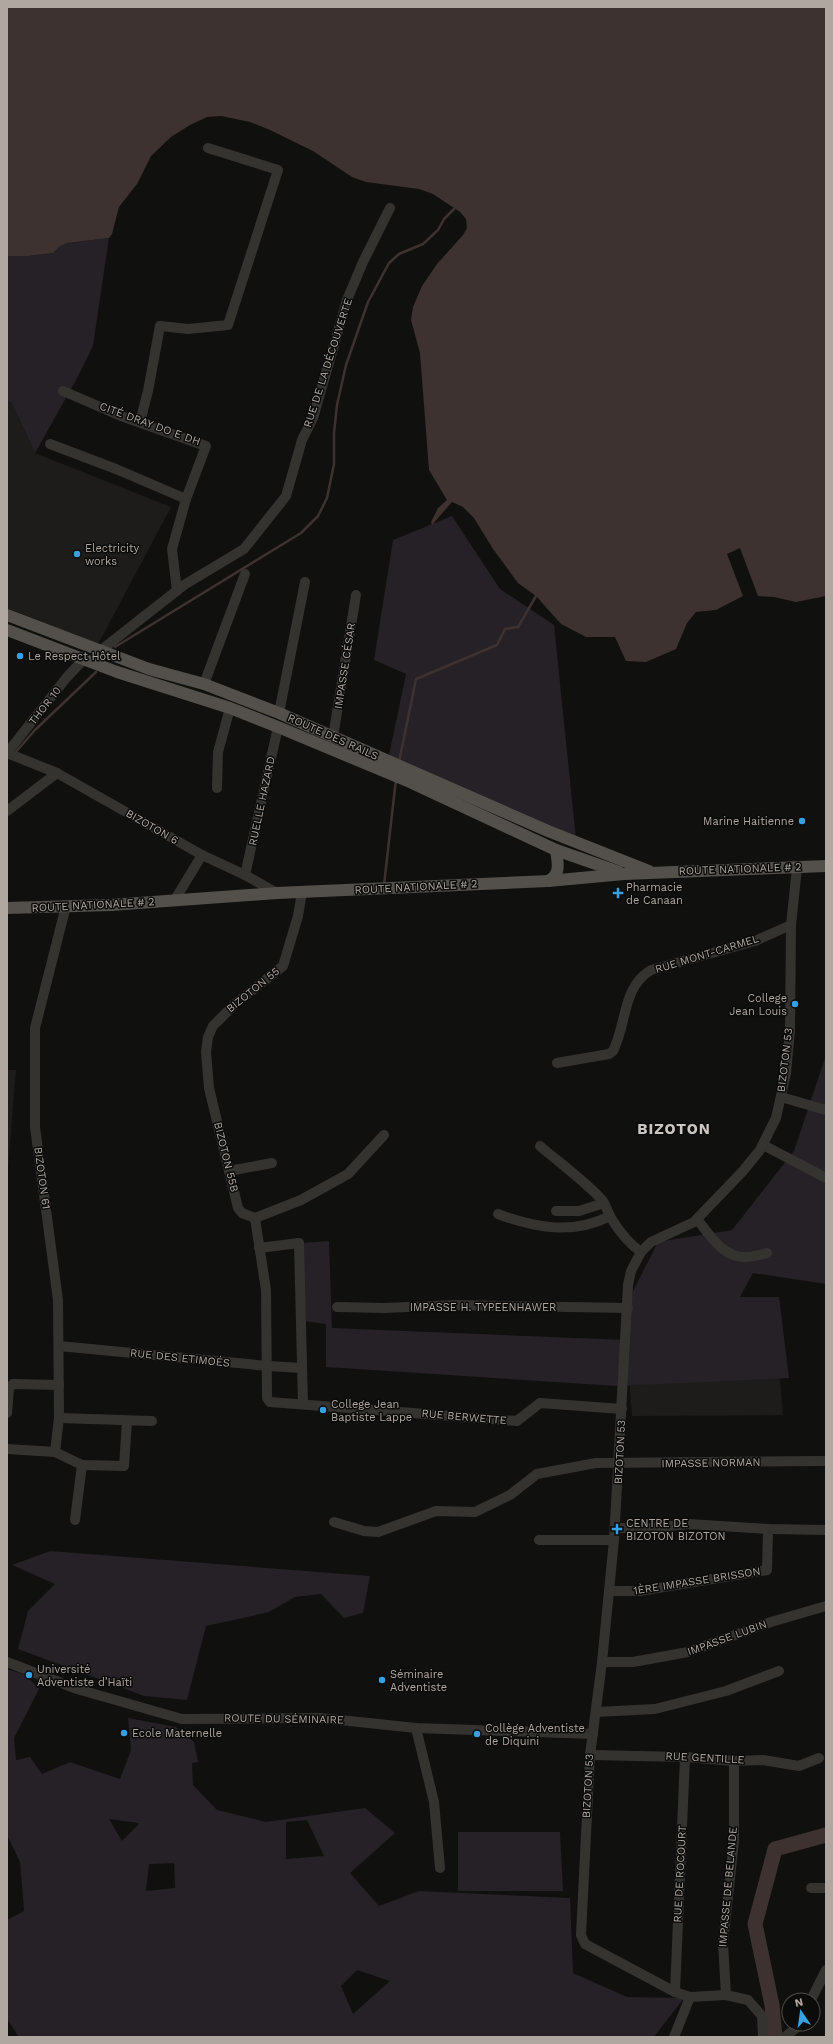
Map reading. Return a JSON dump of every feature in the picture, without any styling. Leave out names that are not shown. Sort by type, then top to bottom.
[{"type":"main road","name":"ROUTE DES RAILS","points":[[7,615],[149,669],[204,684],[279,713],[333,737],[387,767]]},
{"type":"main road","name":"ROUTE DES RAILS","points":[[7,630],[118,672],[230,708],[387,767],[654,872]]},
{"type":"main road","name":"ROUTE DES RAILS","points":[[411,777],[556,850],[624,874]]},
{"type":"main road","points":[[548,881],[555,877],[558,873],[556,850]]},
{"type":"main road","name":"ROUTE NATIONALE # 2","points":[[7,908],[174,901],[277,893],[373,888],[548,881],[654,872],[826,866]]},
{"type":"street","points":[[140,422],[148,391],[160,326],[188,329],[228,325],[278,170],[208,148]]},
{"type":"street","name":"RUE DE LA DÉCOUVERTE","points":[[100,651],[177,591],[244,549],[286,496],[302,440],[313,418],[348,300],[363,262],[390,208]]},
{"type":"street","name":"CITÉ DRAY DO E DH","points":[[63,391],[140,422],[206,446],[186,499],[172,549],[177,591]]},
{"type":"street","points":[[50,444],[116,469],[186,499]]},
{"type":"street","points":[[204,684],[245,574]]},
{"type":"street","points":[[279,713],[306,582]]},
{"type":"street","name":"IMPASSE CÉSAR","points":[[333,737],[356,595]]},
{"type":"street","name":"THOR 10","points":[[7,753],[67,677],[87,661]]},
{"type":"street","points":[[217,788],[218,752],[230,708]]},
{"type":"street","name":"RUELLE HAZARD","points":[[245,875],[278,727]]},
{"type":"street","name":"BIZOTON 6","points":[[7,753],[57,773],[202,855],[245,875],[277,893]]},
{"type":"street","points":[[7,811],[57,773]]},
{"type":"street","points":[[174,901],[202,855]]},
{"type":"street","name":"BIZOTON 53","points":[[726,1995],[690,1998],[675,1992],[585,1944],[582,1940],[581,1927],[590,1755],[610,1591],[620,1464],[628,1285],[631,1271],[641,1252],[651,1242],[674,1233],[696,1219],[743,1171],[763,1145],[776,1118],[786,1073],[790,1031],[791,925],[797,868]]},
{"type":"street","name":"BIZOTON 55","points":[[208,1037],[212,1026],[236,1003],[283,966],[298,916],[302,892]]},
{"type":"street","name":"BIZOTON 61","points":[[55,1452],[59,1418],[58,1300],[35,1127],[35,1028],[66,906]]},
{"type":"street","name":"RUE MONT-CARMEL","points":[[556,1063],[609,1054],[613,1051],[634,985],[642,976],[651,970],[756,941],[791,925]]},
{"type":"street","name":"BIZOTON 55B","points":[[208,1037],[206,1052],[209,1088],[229,1171],[240,1211],[255,1218]]},
{"type":"street","points":[[781,1097],[826,1110]]},
{"type":"street","points":[[255,1218],[301,1200],[348,1174],[384,1135]]},
{"type":"street","points":[[763,1145],[826,1178]]},
{"type":"street","points":[[540,1146],[604,1203],[610,1216],[630,1244],[641,1252]]},
{"type":"street","points":[[229,1171],[272,1163]]},
{"type":"street","points":[[556,1211],[579,1211],[604,1203]]},
{"type":"street","points":[[498,1214],[519,1222],[550,1228],[568,1229],[598,1222],[610,1216]]},
{"type":"street","name":"RUE BERWETTE","points":[[255,1218],[266,1290],[268,1400],[270,1402],[517,1421],[540,1403],[622,1409]]},
{"type":"street","points":[[696,1219],[724,1251],[731,1255],[744,1258],[767,1253]]},
{"type":"street","points":[[259,1248],[299,1243],[303,1404]]},
{"type":"street","name":"IMPASSE H. TYPEENHAWER","points":[[337,1306],[384,1308],[456,1306],[628,1308]]},
{"type":"street","name":"RUE DES ETIMOÉS","points":[[59,1346],[302,1368]]},
{"type":"street","points":[[7,1413],[10,1388],[13,1384],[59,1385]]},
{"type":"street","points":[[59,1418],[127,1422],[152,1421]]},
{"type":"street","points":[[7,1449],[55,1452],[82,1465],[124,1466],[127,1422]]},
{"type":"street","name":"IMPASSE NORMAN","points":[[334,1522],[364,1531],[378,1532],[436,1511],[475,1512],[510,1495],[537,1474],[596,1464],[826,1461]]},
{"type":"street","points":[[75,1520],[82,1465]]},
{"type":"street","points":[[614,1528],[650,1528],[689,1524],[768,1529],[826,1530]]},
{"type":"street","name":"1ÈRE IMPASSE BRISSON","points":[[610,1591],[640,1591],[767,1570],[768,1529]]},
{"type":"street","points":[[539,1540],[614,1540]]},
{"type":"street","name":"IMPASSE LUBIN","points":[[602,1662],[633,1662],[688,1652],[772,1622],[826,1606]]},
{"type":"street","name":"ROUTE DU SÉMINAIRE","points":[[7,1662],[78,1689],[182,1719],[321,1718],[416,1728],[593,1734]]},
{"type":"street","points":[[596,1712],[655,1709],[726,1691],[779,1671]]},
{"type":"street","points":[[416,1728],[434,1802],[440,1868]]},
{"type":"street","name":"RUE GENTILLE","points":[[590,1755],[685,1757],[734,1761],[763,1760],[799,1766],[819,1758]]},
{"type":"street","name":"RUE DE ROCOURT","points":[[675,1992],[685,1757]]},
{"type":"street","name":"IMPASSE DE BELANDE","points":[[726,1995],[723,1943],[734,1841],[734,1761]]},
{"type":"street","points":[[811,1888],[826,1888]]},
{"type":"street","points":[[815,1992],[826,1970]]},
{"type":"street","points":[[726,1995],[748,2000],[762,2016],[762,2037]]},
{"type":"street","points":[[678,2036],[690,1998]]},
{"type":"shaded area","points":[[7,7],[826,7],[826,596],[796,602],[774,597],[758,596],[740,548],[727,554],[743,596],[716,610],[696,612],[687,623],[676,649],[646,662],[626,661],[615,637],[586,637],[561,624],[536,596],[518,583],[493,549],[474,518],[463,507],[452,502],[432,525],[431,522],[438,508],[447,500],[429,470],[420,353],[411,320],[413,307],[422,286],[437,264],[463,235],[467,228],[466,219],[460,212],[433,194],[419,189],[366,182],[352,177],[313,151],[270,130],[250,122],[221,116],[207,117],[190,125],[171,137],[151,156],[137,184],[119,207],[112,234],[109,238],[67,243],[59,247],[53,253],[28,256],[7,256]]},
{"type":"shaded area","points":[[109,238],[93,346],[75,382],[35,453],[12,403],[7,401],[7,256],[28,256],[53,253],[59,247],[67,243]]},
{"type":"shaded area","points":[[7,401],[12,403],[35,453],[171,507],[95,650],[7,610]]},
{"type":"shaded area","points":[[452,516],[500,589],[554,625],[576,839],[389,755],[406,674],[374,660],[393,540]]},
{"type":"shaded area","points":[[826,1055],[826,1284],[753,1273],[740,1297],[779,1297],[789,1378],[617,1386],[326,1367],[326,1324],[303,1321],[302,1243],[329,1241],[332,1328],[625,1340],[627,1303],[658,1242],[732,1230],[794,1151]]},
{"type":"shaded area","points":[[7,1070],[16,1070],[7,1181]]},
{"type":"shaded area","points":[[777,1348],[783,1415],[632,1416],[627,1352]]},
{"type":"shaded area","points":[[50,1551],[370,1576],[363,1613],[344,1618],[321,1594],[295,1597],[269,1612],[206,1626],[187,1700],[144,1696],[18,1649],[28,1611],[55,1584],[12,1565]]},
{"type":"shaded area","points":[[7,1669],[26,1675],[39,1689],[14,1738],[16,1760],[30,1757],[42,1774],[70,1762],[120,1779],[131,1750],[128,1718],[176,1727],[194,1742],[198,1762],[192,1763],[193,1785],[217,1810],[266,1822],[365,1808],[395,1833],[350,1873],[379,1906],[419,1891],[570,1898],[573,1973],[627,1997],[684,1998],[654,2037],[19,2037],[7,2019],[7,1920],[24,1911],[20,1862],[7,1835]],"holes":[[[109,1819],[139,1824],[122,1841]],[[307,1820],[324,1856],[286,1859],[286,1822]],[[174,1863],[175,1888],[146,1891],[149,1864]],[[357,1970],[390,1981],[353,2014],[341,1986]]]},
{"type":"shaded area","points":[[458,1832],[560,1832],[563,1891],[458,1891]]},
{"type":"waterway","points":[[115,647],[301,533],[318,516],[327,498],[334,464],[334,433],[337,405],[346,365],[368,302],[389,263],[399,254],[423,244],[438,230],[444,219],[454,209]]},
{"type":"waterway","points":[[399,762],[416,679],[497,645],[505,629],[518,627],[536,596]]},
{"type":"waterway","points":[[14,754],[35,730],[96,672]]},
{"type":"waterway","points":[[384,885],[396,779]]},
{"type":"waterway","points":[[775,2037],[772,2005],[755,1924],[775,1849],[826,1835]]},
{"type":"place","name":"Electricity works","points":[[77,554]]},
{"type":"place","name":"Le Respect Hôtel","points":[[20,656]]},
{"type":"place","name":"Marine Haitienne","points":[[802,821]]},
{"type":"place","name":"Pharmacie de Canaan","points":[[618,893]]},
{"type":"place","name":"College Jean Louis","points":[[795,1004]]},
{"type":"place","name":"College Jean Baptiste Lappe","points":[[323,1410]]},
{"type":"place","name":"CENTRE DE BIZOTON BIZOTON","points":[[617,1529]]},
{"type":"place","name":"Université Adventiste d’Haïti","points":[[29,1675]]},
{"type":"place","name":"Séminaire Adventiste","points":[[382,1680]]},
{"type":"place","name":"Ecole Maternelle","points":[[124,1733]]},
{"type":"place","name":"Collège Adventiste de Diquini","points":[[477,1734]]},
{"type":"district","name":"BIZOTON","points":[[674,1129]]}]
